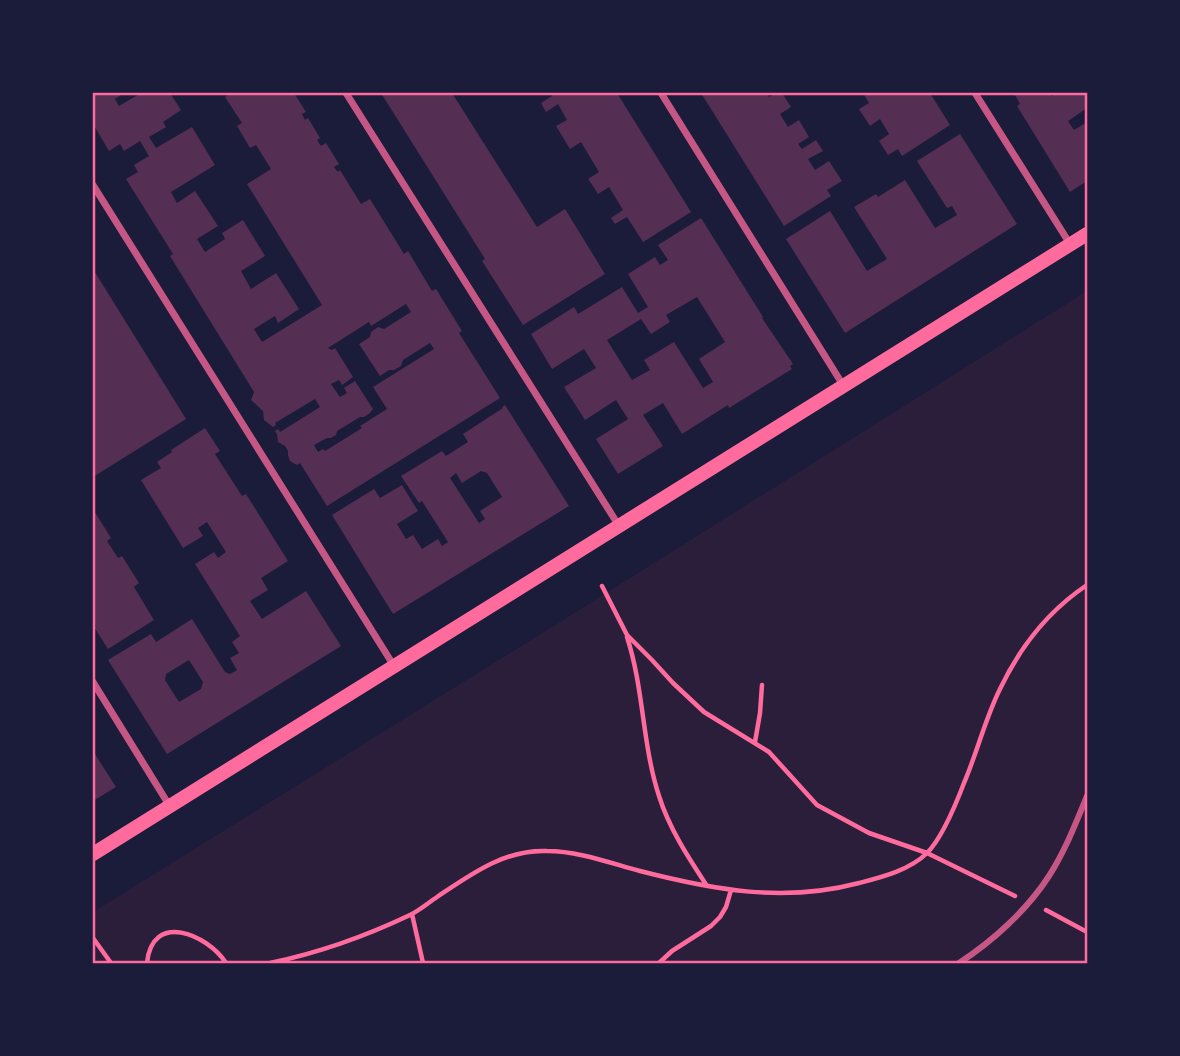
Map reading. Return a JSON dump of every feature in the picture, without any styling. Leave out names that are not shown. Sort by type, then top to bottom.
[{"type":"main road","points":[[93,854],[1087,234]]},
{"type":"street","points":[[346,93],[619,526]]},
{"type":"street","points":[[661,93],[844,386]]},
{"type":"street","points":[[975,93],[1070,245]]},
{"type":"street","points":[[93,185],[394,666]]},
{"type":"street","points":[[93,682],[169,805]]},
{"type":"street","points":[[959,963],[997,934],[1043,883],[1064,848],[1087,796]]},
{"type":"path","points":[[602,586],[627,635],[634,657],[658,795],[675,834],[707,887]]},
{"type":"path","points":[[270,963],[349,940],[412,914],[485,866],[508,857],[540,850],[578,855],[707,887],[779,894],[839,889],[906,867],[927,853],[944,826],[957,801],[999,690],[1020,652],[1055,611],[1087,586]]},
{"type":"path","points":[[627,635],[704,712],[769,751],[817,805],[869,833],[927,853],[1015,896]]},
{"type":"path","points":[[755,742],[762,685]]},
{"type":"path","points":[[659,963],[720,917],[731,890]]},
{"type":"path","points":[[1046,910],[1087,932]]},
{"type":"path","points":[[412,914],[423,963]]},
{"type":"path","points":[[345,931],[349,940]]},
{"type":"path","points":[[147,963],[150,948],[160,937],[179,932],[206,942],[226,963]]},
{"type":"path","points":[[93,938],[111,963]]},
{"type":"shaded area","points":[[1087,291],[1087,963],[93,963],[93,912]]},
{"type":"building","points":[[93,93],[124,93],[115,99],[119,106],[141,93],[170,93],[181,110],[163,122],[166,127],[149,137],[156,148],[192,127],[215,165],[171,192],[177,203],[195,191],[218,226],[197,239],[205,252],[225,239],[222,233],[243,220],[265,256],[241,271],[251,289],[276,273],[299,309],[278,323],[275,316],[254,329],[262,342],[322,305],[247,184],[271,169],[256,145],[250,148],[237,126],[242,123],[225,97],[227,93],[294,93],[306,112],[302,114],[305,120],[308,118],[320,138],[317,140],[321,146],[326,143],[339,164],[334,167],[338,172],[340,170],[361,204],[370,199],[404,254],[408,251],[432,291],[436,289],[462,331],[459,333],[500,398],[327,506],[300,463],[297,465],[290,461],[288,451],[278,442],[275,431],[278,429],[280,432],[320,407],[315,399],[275,423],[273,427],[264,420],[263,411],[251,400],[254,392],[126,179],[138,172],[134,165],[149,156],[140,141],[124,151],[120,144],[109,151],[93,124]],"holes":[[[406,304],[411,312],[384,329],[378,327],[371,332],[370,337],[359,344],[380,376],[401,366],[403,360],[430,343],[434,349],[373,387],[387,409],[360,426],[362,428],[325,451],[323,449],[318,452],[314,445],[336,435],[337,431],[364,417],[373,409],[355,381],[344,388],[347,393],[340,397],[331,384],[339,380],[342,385],[353,377],[335,348],[328,348],[369,322],[371,326]]]},
{"type":"building","points":[[381,93],[452,93],[537,227],[565,209],[605,274],[523,325]]},
{"type":"building","points":[[550,93],[617,93],[691,212],[643,242],[627,217],[615,224],[611,218],[623,210],[609,187],[598,194],[588,179],[599,172],[581,142],[570,149],[556,126],[567,120],[558,104],[546,112],[541,103],[552,96]]},
{"type":"building","points":[[701,93],[767,93],[769,97],[782,93],[791,107],[780,114],[788,127],[799,120],[809,137],[798,144],[802,149],[816,140],[823,151],[808,159],[815,170],[829,161],[842,181],[827,190],[831,196],[784,226]]},
{"type":"building","points":[[863,93],[930,93],[950,125],[902,156],[898,149],[888,155],[879,141],[889,134],[880,119],[870,126],[859,109],[869,103]]},
{"type":"building","points":[[1014,93],[1050,93],[1052,96],[1057,93],[1087,93],[1087,108],[1068,121],[1074,130],[1087,122],[1087,181],[1070,192],[1017,106],[1020,104]]},
{"type":"building","points":[[960,134],[1017,224],[845,333],[786,239],[830,211],[867,271],[887,259],[854,207],[876,194],[878,197],[905,180],[935,228],[957,215],[952,206],[947,208],[917,161]]},
{"type":"building","points":[[701,218],[793,364],[790,366],[792,369],[682,434],[663,403],[643,415],[663,446],[618,474],[596,439],[628,419],[616,400],[585,420],[564,387],[596,368],[584,349],[552,369],[531,334],[574,307],[578,314],[622,287],[638,313],[648,307],[628,274],[655,257],[660,265],[668,260],[658,245]],"holes":[[[697,297],[725,342],[699,359],[713,382],[703,388],[674,342],[644,360],[650,370],[632,380],[607,340],[641,319],[651,334],[670,322],[666,315]]]},
{"type":"building","points":[[93,269],[186,419],[93,477]]},
{"type":"building","points":[[505,405],[569,506],[393,614],[332,515],[374,489],[380,498],[402,485],[418,511],[397,524],[406,539],[413,535],[422,549],[438,539],[442,546],[448,542],[422,501],[419,503],[401,476],[442,451],[446,456],[468,442],[463,434]],"holes":[[[481,471],[487,473],[502,497],[480,511],[485,519],[479,523],[450,478],[456,473],[462,483]]]},
{"type":"building","points":[[205,428],[220,451],[215,454],[242,496],[246,494],[288,561],[261,578],[268,590],[250,601],[262,619],[306,591],[341,646],[167,754],[108,660],[151,634],[156,642],[192,619],[225,672],[230,674],[237,670],[230,658],[239,653],[232,642],[240,636],[195,564],[214,552],[218,558],[226,552],[207,522],[198,528],[203,536],[183,548],[141,480],[161,468],[157,462],[172,452],[171,450]],"holes":[[[189,660],[203,682],[201,689],[179,702],[165,680],[166,674]]]},
{"type":"building","points":[[93,509],[111,538],[107,541],[118,558],[122,556],[139,583],[134,587],[154,620],[108,649],[93,622]]},
{"type":"building","points":[[93,751],[116,787],[93,801]]}]
